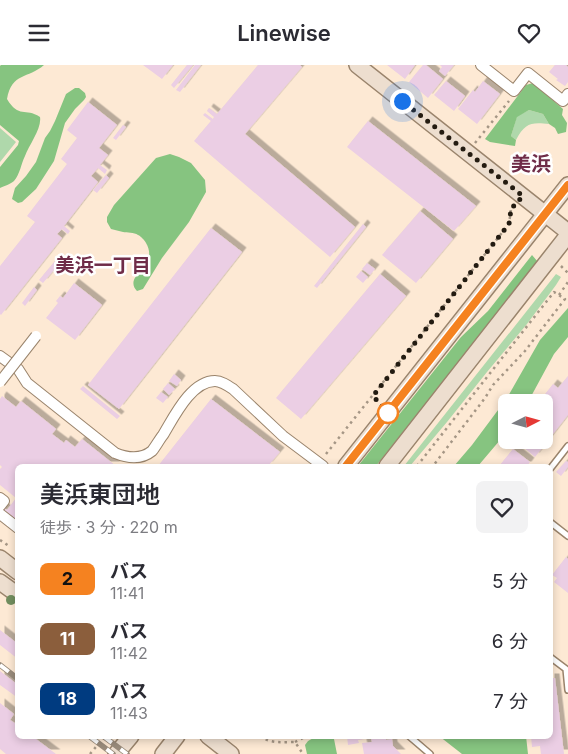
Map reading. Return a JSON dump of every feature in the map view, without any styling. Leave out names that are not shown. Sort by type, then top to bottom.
[{"type":"main road","points":[[357,65],[568,233],[389,464]]},
{"type":"main road","points":[[348,464],[568,185]]},
{"type":"main road","points":[[0,558],[15,570]]},
{"type":"main road","points":[[0,581],[15,593]]},
{"type":"main road","points":[[116,754],[128,739]]},
{"type":"main road","points":[[162,754],[174,739]]},
{"type":"main road","points":[[212,739],[231,754]]},
{"type":"street","points":[[481,65],[514,91],[528,73],[563,101],[568,94]]},
{"type":"street","points":[[0,382],[36,336]]},
{"type":"street","points":[[1,358],[18,369],[27,383],[115,453],[122,456],[132,458],[142,456],[151,451],[194,389],[208,382],[217,381],[233,389],[283,436],[323,462]]},
{"type":"street","points":[[0,498],[4,501],[0,506]]},
{"type":"street","points":[[0,514],[15,526]]},
{"type":"lane","points":[[553,465],[568,446]]},
{"type":"lane","points":[[553,524],[568,536]]},
{"type":"lane","points":[[553,659],[566,669],[568,690]]},
{"type":"lane","points":[[412,739],[430,754]]},
{"type":"path","points":[[474,145],[514,91]]},
{"type":"path","points":[[323,462],[509,224],[511,209],[523,196]]},
{"type":"path","points":[[559,295],[568,282]]},
{"type":"path","points":[[420,464],[554,292],[565,299],[526,351],[493,385],[435,464]]},
{"type":"path","points":[[90,754],[102,739]]},
{"type":"path","points":[[264,739],[274,743],[295,742],[301,739]]},
{"type":"path","points":[[295,742],[303,754]]},
{"type":"green space","points":[[1,65],[44,65],[21,77],[9,90],[7,99],[15,109],[35,114],[40,117],[40,121],[16,178],[11,183],[0,188],[0,167],[18,145],[19,141],[0,125]]},
{"type":"green space","points":[[533,83],[563,109],[562,115],[567,123],[566,132],[558,134],[543,114],[529,110],[517,117],[511,136],[516,140],[515,146],[490,142],[485,139],[526,85]]},
{"type":"green space","points":[[75,88],[79,88],[85,93],[86,97],[65,123],[54,161],[36,189],[22,202],[18,203],[12,199],[15,188],[36,162],[66,94]]},
{"type":"green space","points":[[529,110],[543,114],[549,124],[538,123],[529,125],[522,130],[516,140],[511,136],[517,116]]},
{"type":"green space","points":[[0,128],[16,142],[0,162]]},
{"type":"green space","points":[[170,154],[191,163],[205,180],[206,192],[189,222],[162,258],[143,289],[137,291],[134,280],[148,258],[149,251],[146,243],[142,237],[136,234],[111,229],[107,222],[107,217],[114,205],[156,158]]},
{"type":"green space","points":[[532,255],[538,262],[378,464],[360,464],[461,337],[488,311]]},
{"type":"green space","points":[[556,274],[561,277],[527,324],[447,422],[412,464],[406,464]]},
{"type":"green space","points":[[568,308],[568,337],[554,354],[532,394],[509,394],[540,340]]},
{"type":"green space","points":[[498,410],[498,442],[480,464],[456,464]]},
{"type":"green space","points":[[312,739],[334,739],[337,754],[307,754],[305,745]]},
{"type":"green space","points":[[443,739],[526,739],[528,754],[462,754]]},
{"type":"building","points":[[143,65],[173,65],[162,79]]},
{"type":"building","points":[[187,65],[193,65],[174,88],[171,85]]},
{"type":"building","points":[[195,65],[201,65],[180,92],[176,90]]},
{"type":"building","points":[[258,65],[300,65],[302,67],[245,134],[355,227],[330,257],[194,141],[211,121],[203,115],[205,113],[213,119],[214,117],[207,111],[209,108],[217,114]]},
{"type":"building","points":[[387,65],[415,65],[405,79]]},
{"type":"building","points":[[423,65],[426,65],[443,79],[428,98],[409,82]]},
{"type":"building","points":[[440,65],[454,65],[445,76],[439,71],[442,67]]},
{"type":"building","points":[[555,65],[566,65],[568,67],[568,82],[565,86],[549,72]]},
{"type":"building","points":[[446,81],[465,96],[454,111],[434,95]]},
{"type":"building","points":[[483,81],[500,94],[477,124],[458,109]]},
{"type":"building","points":[[88,102],[117,125],[99,148],[108,155],[100,165],[107,170],[105,174],[98,168],[91,176],[98,182],[64,226],[70,231],[68,234],[62,229],[57,234],[62,238],[1,315],[0,266],[35,222],[27,216],[67,164],[61,159],[77,138],[67,130]]},
{"type":"building","points":[[368,121],[476,206],[454,231],[347,147]]},
{"type":"building","points":[[123,125],[126,127],[116,140],[113,138]]},
{"type":"building","points":[[106,175],[109,178],[97,193],[93,190]]},
{"type":"building","points":[[420,211],[453,239],[416,283],[382,255]]},
{"type":"building","points":[[363,224],[366,227],[317,288],[314,286]]},
{"type":"building","points":[[211,228],[242,252],[119,409],[88,385]]},
{"type":"building","points":[[55,261],[59,264],[43,283],[39,280]]},
{"type":"building","points":[[367,263],[375,269],[370,275],[362,269]]},
{"type":"building","points":[[361,271],[368,277],[363,283],[356,277]]},
{"type":"building","points":[[380,274],[406,296],[301,419],[276,398]]},
{"type":"building","points":[[74,283],[102,305],[75,340],[46,318],[58,303],[56,301],[60,296],[63,298]]},
{"type":"building","points":[[34,287],[37,290],[25,306],[22,303]]},
{"type":"building","points":[[174,374],[181,380],[177,386],[169,381]]},
{"type":"building","points":[[568,376],[568,415],[553,434],[553,394],[545,394],[553,384],[558,388]]},
{"type":"building","points":[[168,383],[175,389],[169,395],[163,389]]},
{"type":"building","points":[[83,386],[120,416],[117,419],[80,389]]},
{"type":"building","points":[[161,392],[168,397],[163,403],[156,398]]},
{"type":"building","points":[[2,396],[16,407],[21,401],[56,429],[52,434],[64,443],[66,440],[75,447],[82,439],[113,464],[15,464],[15,497],[0,485],[0,469],[2,467],[0,465],[0,399]]},
{"type":"building","points":[[211,399],[280,452],[270,464],[160,464]]},
{"type":"building","points":[[513,449],[530,462],[528,464],[501,464]]},
{"type":"building","points":[[526,449],[541,449],[535,457]]},
{"type":"building","points":[[566,461],[568,462],[568,467],[561,476],[556,472]]},
{"type":"building","points":[[15,499],[15,533],[0,521],[0,504],[7,510]]},
{"type":"building","points":[[566,557],[568,559],[568,593],[554,582],[557,578],[553,574]]},
{"type":"building","points":[[0,630],[15,642],[15,657],[0,645]]},
{"type":"building","points":[[0,671],[15,683],[15,696],[0,685]]},
{"type":"building","points":[[553,678],[555,678],[564,754],[541,754],[540,746],[532,747],[531,739],[553,739]]},
{"type":"building","points":[[0,703],[14,714],[10,720],[15,723],[15,739],[36,739],[56,754],[6,754],[0,749]]},
{"type":"building","points":[[347,739],[364,739],[358,740],[359,743],[348,745]]},
{"type":"building","points":[[371,739],[392,739],[393,746],[401,754],[364,754],[362,743],[372,742]]},
{"type":"railway","points":[[0,665],[15,677]]},
{"type":"railway","points":[[93,739],[113,754]]},
{"type":"railway","points":[[107,739],[127,754]]},
{"type":"bus line","name":"2","points":[[348,464],[568,185]]},
{"type":"district","name":"美浜","points":[[531,164]]},
{"type":"district","name":"美浜一丁目","points":[[103,265]]},
{"type":"route","points":[[388,413],[373,396],[509,224],[511,209],[523,196],[402,101]]}]
